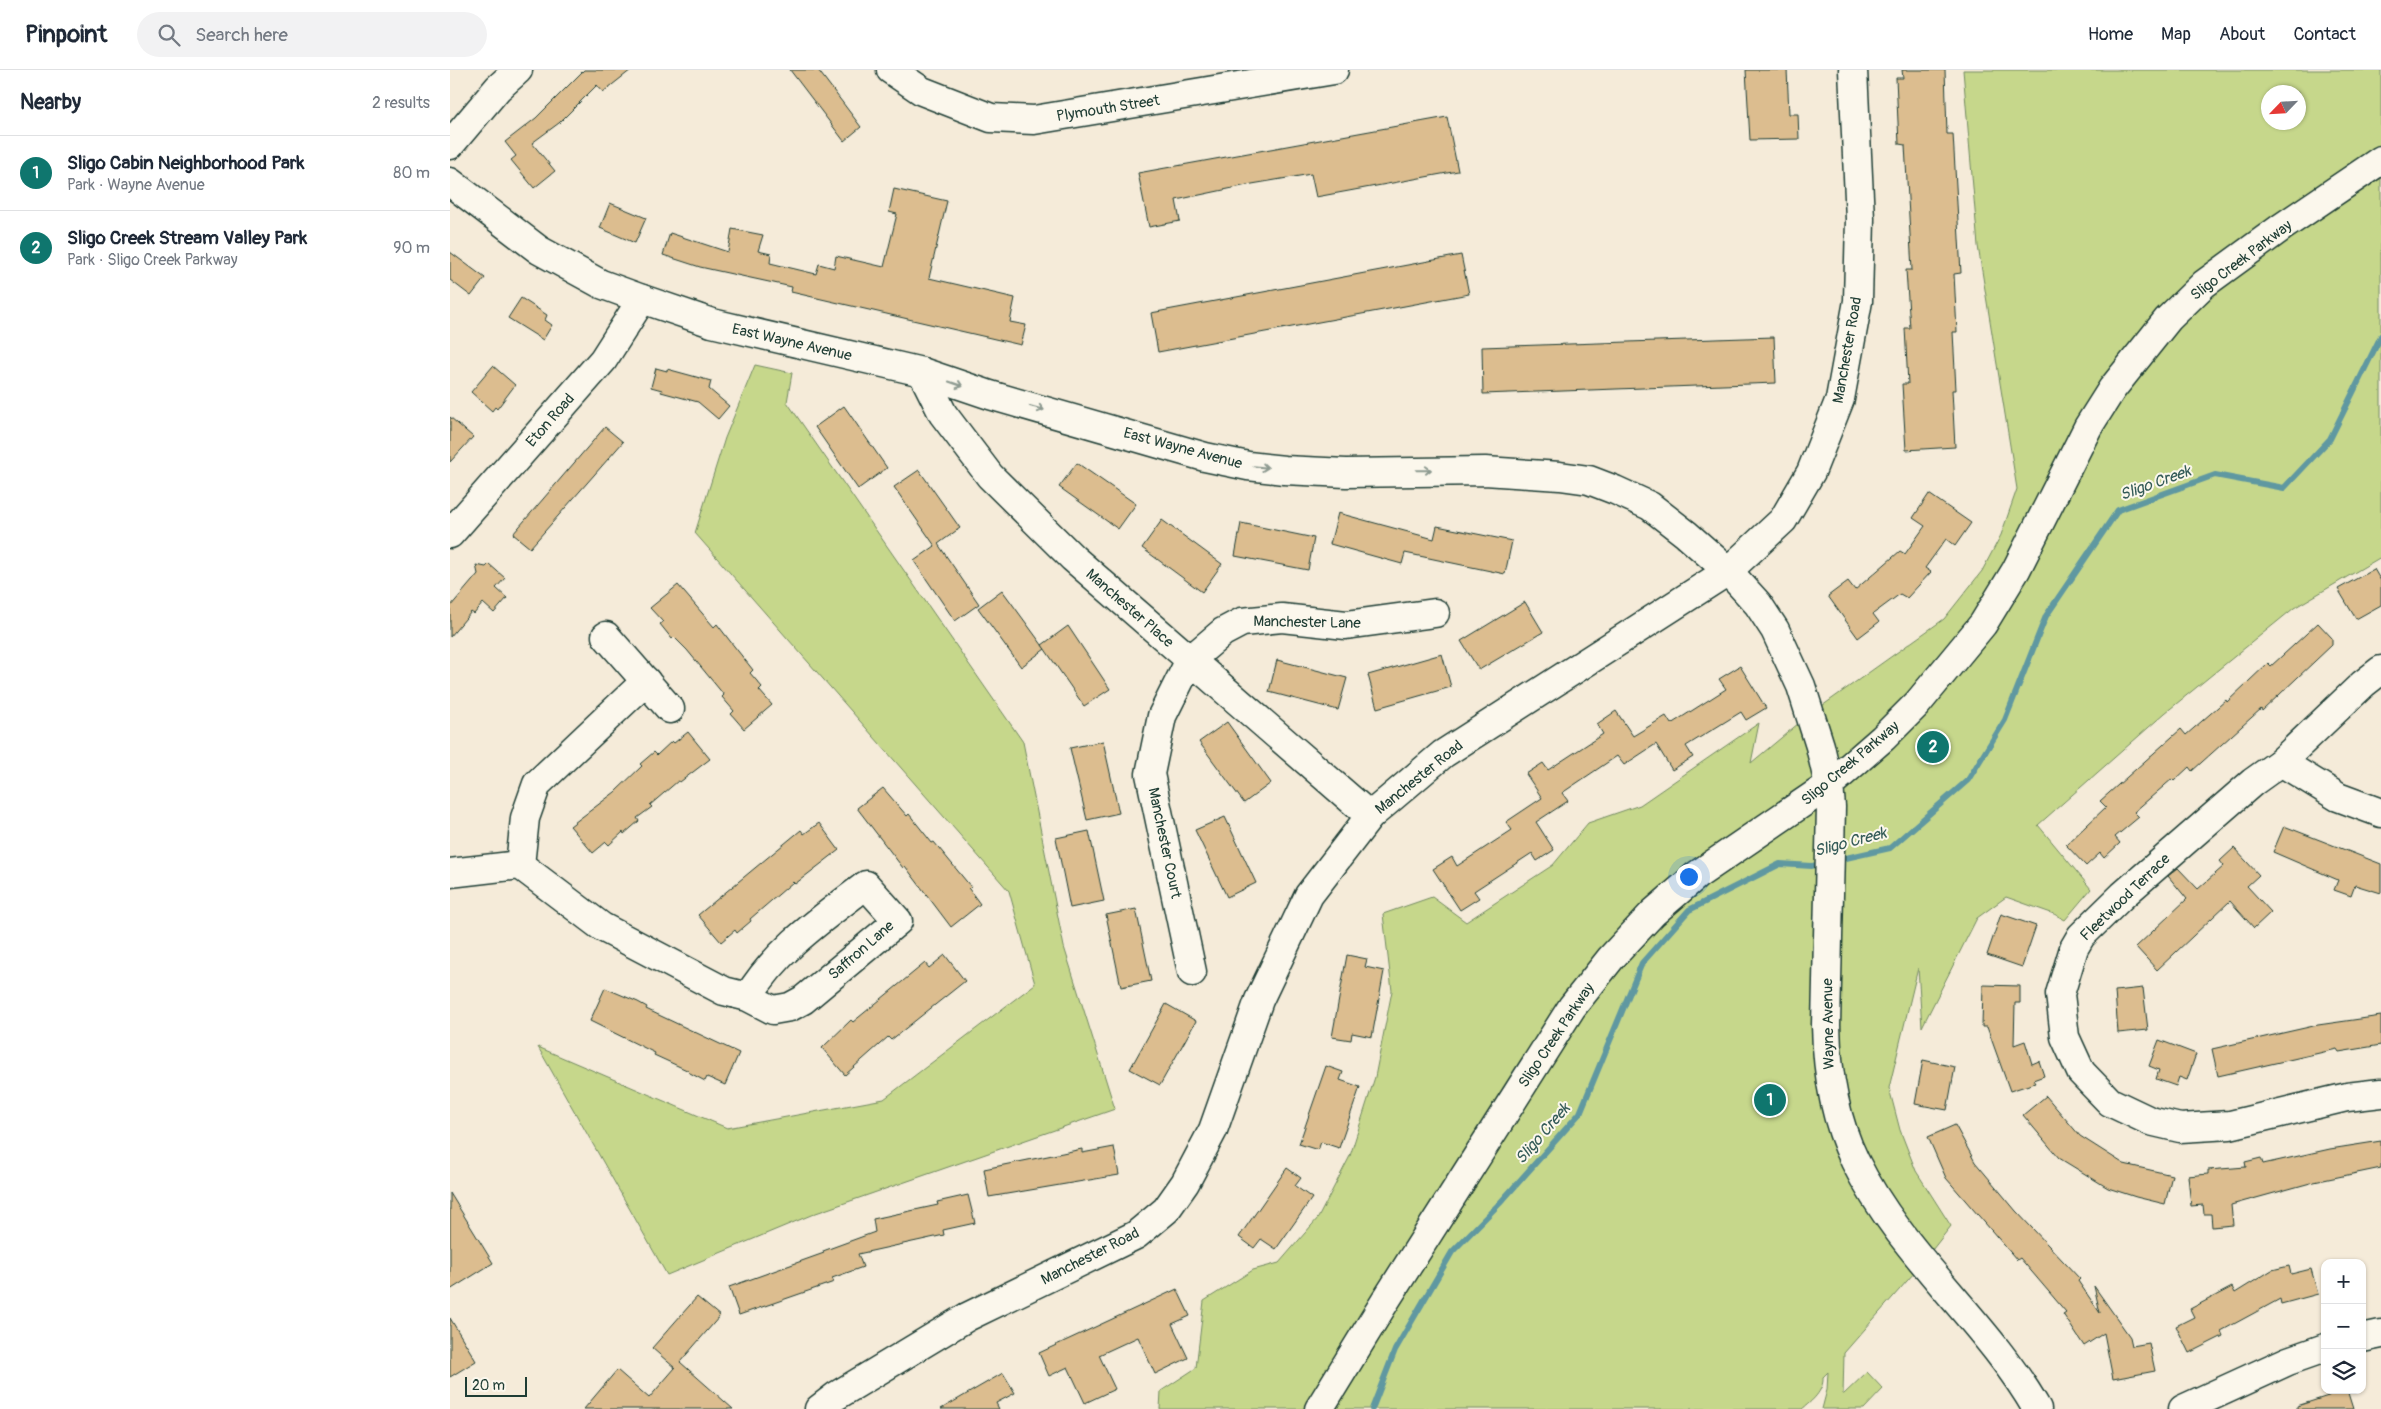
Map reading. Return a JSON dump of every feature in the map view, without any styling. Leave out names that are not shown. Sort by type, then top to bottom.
[{"type":"street","points":[[450,145],[498,88],[518,70]]},
{"type":"street","name":"Plymouth Street","points":[[890,70],[922,91],[991,118],[1034,120],[1263,77],[1334,70]]},
{"type":"street","name":"Manchester Road","points":[[819,1409],[836,1396],[967,1316],[1136,1235],[1166,1210],[1185,1183],[1213,1130],[1259,1000],[1309,895],[1370,816],[1442,754],[1728,571],[1783,520],[1811,472],[1840,399],[1858,301],[1860,219],[1852,70]]},
{"type":"street","name":"Sligo Creek Parkway","points":[[1319,1409],[1572,1007],[1611,958],[1653,913],[1697,875],[1829,785],[1883,738],[1916,704],[1983,624],[2016,570],[2088,427],[2112,389],[2168,318],[2204,284],[2282,227],[2381,160]]},
{"type":"street","name":"East Wayne Avenue","points":[[450,182],[539,250],[601,284],[712,323],[922,372],[990,396],[1205,456],[1248,466],[1346,473],[1446,470],[1512,472],[1589,480],[1650,506],[1708,552],[1758,604],[1787,653],[1801,686],[1820,746],[1829,785]]},
{"type":"street","name":"Eton Road","points":[[450,534],[604,360],[642,299]]},
{"type":"street","name":"Manchester Place","points":[[922,372],[943,414],[990,476],[1072,558],[1370,816]]},
{"type":"street","name":"Manchester Lane","points":[[1190,660],[1223,632],[1242,622],[1282,618],[1346,625],[1435,613]]},
{"type":"street","points":[[606,636],[670,709]]},
{"type":"street","name":"Manchester Court","points":[[1190,660],[1162,716],[1150,774],[1192,972]]},
{"type":"street","name":"Fleetwood Terrace","points":[[2381,670],[2363,684],[2281,762],[2253,782],[2166,857],[2081,936],[2074,948],[2060,994],[2065,1037],[2081,1072],[2110,1102],[2150,1121],[2180,1128],[2230,1125],[2347,1097],[2381,1093]]},
{"type":"street","points":[[450,873],[520,865],[525,818],[537,784],[646,681]]},
{"type":"street","points":[[2281,762],[2338,797],[2381,813]]},
{"type":"street","name":"Wayne Avenue","points":[[1829,785],[1831,832],[1827,953],[1827,1059],[1835,1107],[1855,1160],[1878,1201],[1902,1236],[2000,1352],[2018,1376],[2037,1409]]},
{"type":"street","name":"Saffron Lane","points":[[520,865],[602,927],[724,991],[748,997],[772,1010],[790,1007],[803,1000],[898,922],[866,885],[796,939],[759,979],[748,997]]},
{"type":"street","points":[[2366,1337],[2381,1334]]},
{"type":"street","points":[[2183,1409],[2288,1361],[2322,1349]]},
{"type":"green space","points":[[1963,70],[2381,70],[2381,557],[2294,608],[2165,713],[2038,825],[2091,889],[2065,920],[2054,914],[2006,897],[1977,918],[1922,1027],[1918,968],[1889,1088],[1900,1130],[1916,1171],[1951,1226],[1914,1273],[1844,1353],[1843,1395],[1867,1372],[1883,1389],[1864,1409],[1822,1409],[1827,1390],[1828,1372],[1823,1377],[1822,1387],[1817,1395],[1802,1409],[1160,1409],[1161,1391],[1196,1368],[1204,1301],[1253,1270],[1279,1263],[1318,1218],[1350,1156],[1375,1077],[1392,991],[1383,914],[1432,897],[1466,922],[1553,865],[1588,823],[1640,805],[1759,723],[1751,763],[1805,718],[1944,619],[1982,571],[2001,535],[2017,489],[1978,246]]},
{"type":"green space","points":[[755,365],[792,373],[787,402],[1023,742],[1064,947],[1115,1109],[816,1213],[667,1275],[538,1047],[727,1128],[884,1099],[1035,984],[1009,891],[695,533],[725,438]]},
{"type":"building","points":[[584,70],[631,70],[603,92],[597,85],[559,123],[532,143],[555,171],[534,188],[511,160],[516,156],[505,142],[536,118]]},
{"type":"building","points":[[790,70],[818,70],[861,127],[844,141]]},
{"type":"building","points":[[1746,70],[1787,70],[1789,114],[1798,114],[1799,139],[1750,140]]},
{"type":"building","points":[[1902,70],[1945,70],[1947,134],[1953,134],[1961,273],[1954,274],[1957,332],[1953,332],[1956,390],[1952,390],[1955,447],[1906,450],[1902,384],[1908,384],[1905,328],[1910,328],[1906,270],[1912,270],[1905,145],[1899,144],[1896,78],[1903,78]]},
{"type":"building","points":[[1447,117],[1458,171],[1316,197],[1311,174],[1252,184],[1176,200],[1180,221],[1149,227],[1138,173]]},
{"type":"building","points":[[894,189],[947,201],[929,278],[1015,298],[1010,322],[1026,325],[1021,345],[791,292],[792,287],[700,267],[663,255],[670,233],[728,252],[732,229],[763,235],[758,251],[771,254],[770,263],[816,274],[819,264],[834,268],[836,256],[884,267],[897,214],[889,212]]},
{"type":"building","points":[[610,203],[646,218],[635,243],[600,228]]},
{"type":"building","points":[[450,252],[485,278],[471,296],[450,280]]},
{"type":"building","points":[[1461,255],[1469,294],[1158,352],[1151,313]]},
{"type":"building","points":[[521,298],[547,315],[545,320],[552,325],[543,340],[508,318]]},
{"type":"building","points":[[1774,337],[1776,383],[1483,394],[1482,347]]},
{"type":"building","points":[[493,366],[515,385],[497,409],[495,407],[492,411],[471,392]]},
{"type":"building","points":[[656,368],[667,371],[667,369],[711,381],[709,389],[729,406],[718,419],[698,402],[661,392],[662,390],[651,387]]},
{"type":"building","points":[[844,406],[887,468],[858,489],[815,427]]},
{"type":"building","points":[[450,417],[473,437],[450,462]]},
{"type":"building","points":[[605,427],[623,442],[530,548],[513,534]]},
{"type":"building","points":[[1077,463],[1136,504],[1118,529],[1059,487]]},
{"type":"building","points":[[919,470],[960,528],[938,544],[979,604],[955,621],[914,561],[935,546],[894,487]]},
{"type":"building","points":[[1929,494],[1971,523],[1955,546],[1946,539],[1925,568],[1931,572],[1907,598],[1900,594],[1873,614],[1879,622],[1858,638],[1828,596],[1848,581],[1855,590],[1900,551],[1905,554],[1925,526],[1913,518]]},
{"type":"building","points":[[1338,513],[1434,539],[1437,526],[1512,541],[1505,574],[1405,553],[1402,564],[1330,544]]},
{"type":"building","points":[[1162,520],[1222,564],[1202,592],[1142,548]]},
{"type":"building","points":[[1241,523],[1314,538],[1308,570],[1235,556]]},
{"type":"building","points":[[489,564],[505,578],[496,588],[507,598],[494,613],[483,603],[474,614],[471,612],[450,637],[450,607],[478,574],[476,565],[486,567]]},
{"type":"building","points":[[2374,569],[2381,581],[2381,605],[2356,619],[2338,589]]},
{"type":"building","points":[[678,585],[714,627],[717,624],[753,670],[750,673],[762,687],[759,690],[772,705],[744,729],[731,714],[734,711],[722,697],[724,695],[687,650],[674,637],[672,639],[660,624],[663,622],[650,608]]},
{"type":"building","points":[[1002,590],[1045,649],[1021,667],[978,608]]},
{"type":"building","points":[[1525,602],[1543,632],[1479,670],[1461,641]]},
{"type":"building","points":[[2318,623],[2332,638],[2332,645],[2262,711],[2261,709],[2192,771],[2189,767],[2174,781],[2172,779],[2134,812],[2139,817],[2115,837],[2120,843],[2104,858],[2100,853],[2086,866],[2066,845],[2106,807],[2100,801],[2181,729],[2186,735],[2226,700],[2227,702],[2268,663],[2271,666]]},
{"type":"building","points":[[1068,626],[1110,689],[1084,706],[1042,645]]},
{"type":"building","points":[[1442,654],[1451,687],[1377,708],[1368,675]]},
{"type":"building","points":[[1277,660],[1347,678],[1338,710],[1269,692]]},
{"type":"building","points":[[1740,666],[1766,708],[1746,720],[1741,712],[1686,746],[1693,757],[1672,770],[1656,744],[1624,765],[1617,756],[1562,793],[1568,801],[1536,822],[1554,850],[1537,861],[1532,853],[1474,891],[1479,898],[1460,910],[1433,869],[1452,857],[1457,866],[1512,830],[1506,822],[1542,798],[1526,774],[1543,763],[1548,770],[1603,734],[1597,724],[1616,711],[1633,736],[1666,716],[1671,724],[1726,689],[1719,679]]},
{"type":"building","points":[[1227,722],[1271,783],[1244,803],[1199,742]]},
{"type":"building","points":[[688,732],[710,759],[680,782],[678,781],[650,805],[652,807],[637,818],[639,821],[624,834],[623,832],[609,845],[606,842],[593,853],[570,826],[615,792],[642,766],[640,764],[654,752],[657,755],[672,741],[674,743]]},
{"type":"building","points":[[1103,741],[1119,813],[1087,820],[1070,748]]},
{"type":"building","points":[[883,788],[907,816],[909,814],[932,843],[934,842],[971,887],[969,889],[980,904],[951,927],[905,866],[903,868],[857,808]]},
{"type":"building","points":[[1225,817],[1256,883],[1227,897],[1195,830]]},
{"type":"building","points":[[819,823],[839,850],[795,884],[793,882],[750,919],[751,921],[737,933],[735,930],[721,942],[698,915],[801,830],[804,834]]},
{"type":"building","points":[[2284,826],[2381,864],[2381,893],[2355,885],[2351,896],[2334,890],[2338,880],[2273,852]]},
{"type":"building","points":[[1089,831],[1104,901],[1070,908],[1056,838]]},
{"type":"building","points":[[2234,848],[2259,875],[2247,886],[2271,912],[2254,928],[2230,901],[2157,970],[2136,947],[2187,899],[2168,876],[2178,868],[2198,889],[2224,866],[2220,861]]},
{"type":"building","points":[[1136,909],[1151,981],[1121,987],[1106,915]]},
{"type":"building","points":[[2001,914],[2036,926],[2022,967],[1987,955]]},
{"type":"building","points":[[945,955],[965,981],[891,1040],[888,1037],[845,1075],[822,1048],[851,1020],[853,1022],[925,963],[929,968]]},
{"type":"building","points":[[1347,955],[1367,959],[1365,967],[1384,971],[1372,1037],[1352,1033],[1351,1040],[1332,1037]]},
{"type":"building","points":[[1983,985],[2020,986],[2020,1003],[2015,1003],[2014,1045],[2025,1041],[2032,1064],[2039,1061],[2044,1076],[2033,1080],[2035,1083],[2010,1091],[1987,1027],[1982,1027]]},
{"type":"building","points":[[605,988],[638,1002],[647,1007],[646,1009],[739,1053],[725,1085],[707,1077],[705,1081],[689,1071],[654,1055],[655,1053],[590,1021]]},
{"type":"building","points":[[2143,988],[2148,1030],[2118,1033],[2115,991]]},
{"type":"building","points":[[1166,1004],[1196,1021],[1160,1085],[1130,1069]]},
{"type":"building","points":[[2381,1016],[2381,1045],[2339,1052],[2337,1049],[2218,1076],[2212,1049],[2318,1025]]},
{"type":"building","points":[[2159,1040],[2196,1054],[2187,1080],[2179,1077],[2176,1086],[2156,1079],[2159,1070],[2149,1066]]},
{"type":"building","points":[[1923,1060],[1955,1067],[1947,1110],[1915,1104]]},
{"type":"building","points":[[1326,1066],[1343,1072],[1340,1080],[1360,1087],[1339,1148],[1321,1142],[1318,1150],[1299,1144]]},
{"type":"building","points":[[2046,1096],[2080,1136],[2124,1164],[2172,1175],[2165,1204],[2108,1188],[2059,1158],[2023,1115]]},
{"type":"building","points":[[1955,1125],[1975,1162],[2016,1211],[2080,1279],[2078,1281],[2100,1313],[2094,1286],[2130,1337],[2132,1346],[2149,1343],[2155,1371],[2113,1379],[2104,1333],[2084,1346],[2063,1314],[2066,1312],[2020,1258],[2017,1260],[1946,1178],[1928,1137]]},
{"type":"building","points":[[2381,1141],[2381,1168],[2314,1182],[2231,1205],[2233,1225],[2212,1227],[2211,1214],[2204,1214],[2203,1205],[2191,1206],[2188,1176],[2208,1174],[2208,1170],[2246,1167],[2245,1162],[2261,1158],[2263,1164],[2330,1149]]},
{"type":"building","points":[[1114,1147],[1119,1175],[989,1197],[984,1169],[1082,1149],[1082,1153]]},
{"type":"building","points":[[1287,1168],[1301,1178],[1295,1186],[1312,1198],[1276,1249],[1261,1239],[1254,1248],[1239,1237]]},
{"type":"building","points":[[450,1193],[493,1263],[450,1290]]},
{"type":"building","points":[[968,1195],[975,1223],[943,1230],[944,1235],[858,1254],[863,1267],[832,1278],[834,1282],[739,1315],[729,1287],[824,1253],[823,1251],[875,1232],[873,1219],[938,1205],[937,1202]]},
{"type":"building","points":[[2289,1266],[2291,1274],[2311,1269],[2318,1294],[2281,1304],[2280,1299],[2221,1331],[2223,1336],[2189,1353],[2176,1326],[2194,1317],[2190,1309],[2232,1287],[2235,1293],[2272,1270]]},
{"type":"building","points":[[1177,1289],[1190,1316],[1172,1324],[1188,1358],[1155,1374],[1138,1337],[1099,1355],[1115,1389],[1085,1403],[1068,1367],[1049,1376],[1039,1353]]},
{"type":"building","points":[[697,1297],[720,1316],[680,1362],[733,1409],[584,1409],[617,1370],[649,1398],[675,1368],[652,1348]]},
{"type":"building","points":[[450,1318],[476,1361],[450,1377]]},
{"type":"building","points":[[1003,1373],[1015,1393],[996,1403],[999,1409],[941,1409]]},
{"type":"building","points":[[2334,1394],[2348,1394],[2353,1409],[2297,1409],[2297,1406]]},
{"type":"waterway","name":"Sligo Creek","points":[[1837,860],[1890,848],[1968,780],[2005,720],[2046,616],[2118,510],[2215,475],[2284,488],[2330,439],[2381,336]]},
{"type":"waterway","name":"Sligo Creek","points":[[1372,1409],[1395,1350],[1452,1252],[1500,1203],[1580,1113],[1642,963],[1689,910],[1780,864],[1812,866],[1822,863]]},
{"type":"place","name":"Sligo Creek Stream Valley Park","points":[[1933,747]]},
{"type":"place","name":"Sligo Cabin Neighborhood Park","points":[[1770,1100]]}]
